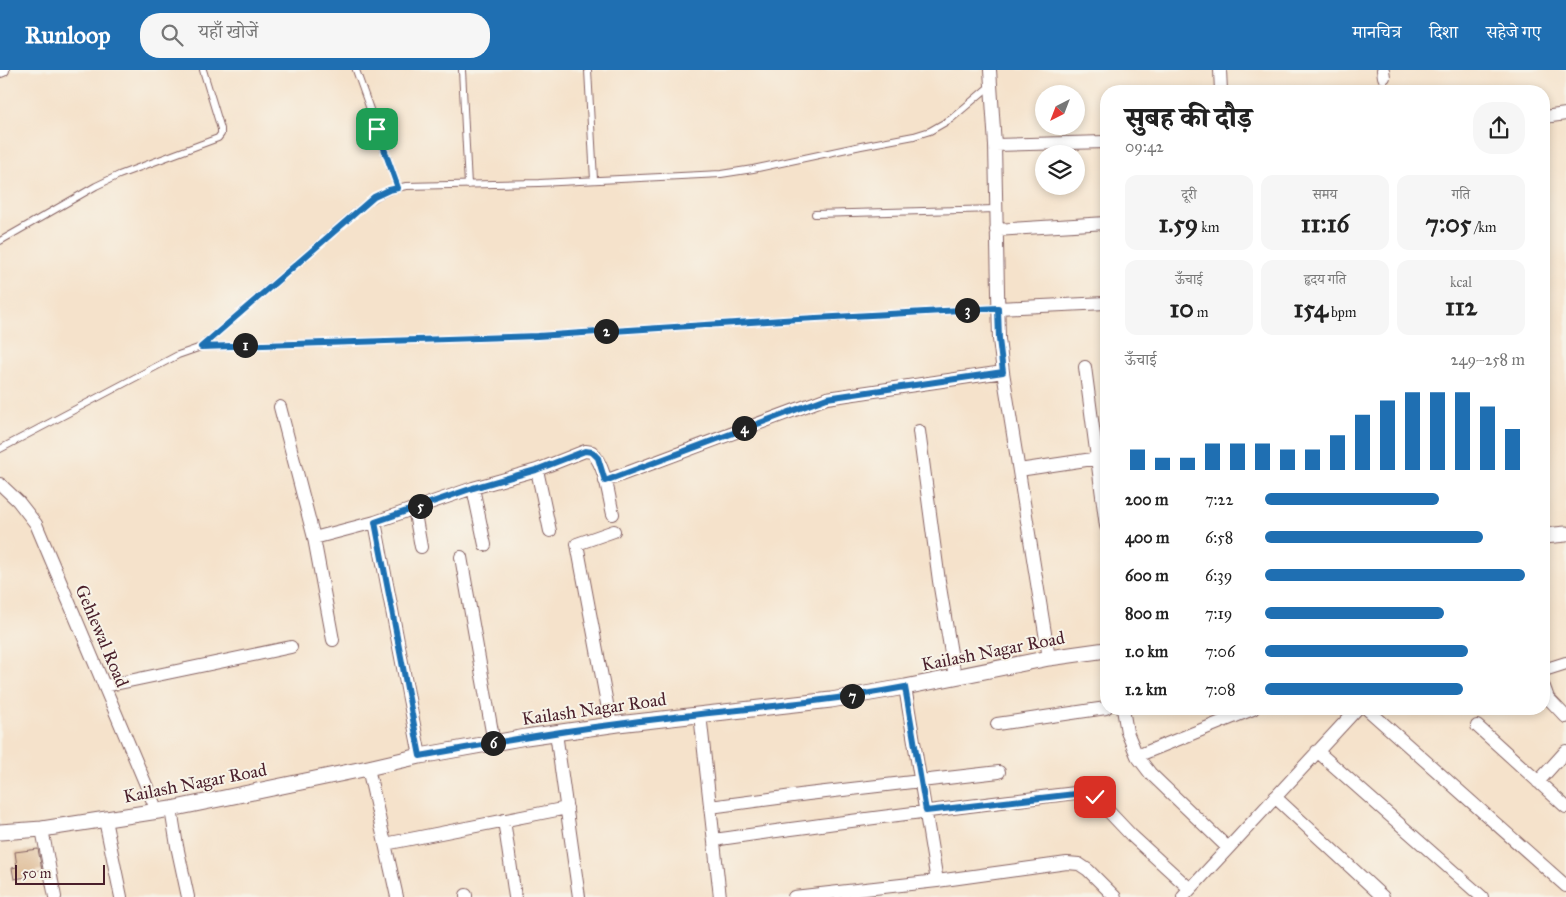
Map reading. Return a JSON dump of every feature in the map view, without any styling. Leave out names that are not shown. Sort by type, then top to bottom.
[{"type":"street","points":[[990,70],[995,145],[999,339],[1049,658]]},
{"type":"street","points":[[1220,70],[1221,85]]},
{"type":"street","points":[[1550,116],[1566,114]]},
{"type":"street","points":[[995,145],[1100,142]]},
{"type":"street","points":[[996,230],[1100,223]]},
{"type":"street","points":[[998,308],[1100,303]]},
{"type":"street","points":[[1085,367],[1100,446]]},
{"type":"street","points":[[605,481],[827,398],[1003,372]]},
{"type":"street","points":[[280,407],[314,538],[332,640]]},
{"type":"street","points":[[918,431],[954,677]]},
{"type":"street","points":[[314,538],[375,522],[473,488],[536,470],[585,451],[592,452],[598,458],[613,514]]},
{"type":"street","points":[[1019,470],[1100,457]]},
{"type":"street","points":[[536,470],[550,531]]},
{"type":"street","name":"Gehlewal Road","points":[[0,484],[18,501],[36,524],[104,686],[164,810],[177,846],[188,897]]},
{"type":"street","points":[[473,488],[485,545]]},
{"type":"street","points":[[414,508],[421,547]]},
{"type":"street","points":[[375,522],[420,756]]},
{"type":"street","points":[[611,725],[577,544],[614,531]]},
{"type":"street","points":[[1550,535],[1566,534]]},
{"type":"street","points":[[461,557],[494,743]]},
{"type":"street","points":[[104,686],[291,647]]},
{"type":"street","name":"Kailash Nagar Road","points":[[0,832],[42,829],[164,810],[420,756],[556,732],[831,700],[1049,658],[1100,651]]},
{"type":"street","points":[[1550,668],[1566,663]]},
{"type":"street","points":[[905,687],[937,881]]},
{"type":"street","points":[[1550,700],[1566,717]]},
{"type":"street","points":[[997,724],[1100,709]]},
{"type":"street","points":[[700,714],[720,897]]},
{"type":"street","points":[[1124,715],[1137,756],[1150,773],[1228,848]]},
{"type":"street","points":[[1137,756],[1238,715]]},
{"type":"street","points":[[714,840],[926,811],[1087,793],[1095,797],[1187,893],[1351,715]]},
{"type":"street","points":[[1374,715],[1566,886]]},
{"type":"street","points":[[1477,726],[1566,807]]},
{"type":"street","points":[[556,732],[579,897]]},
{"type":"street","points":[[1317,751],[1482,897]]},
{"type":"street","points":[[1538,782],[1566,751]]},
{"type":"street","points":[[368,768],[398,897]]},
{"type":"street","points":[[710,807],[999,772]]},
{"type":"street","points":[[1275,796],[1383,897]]},
{"type":"street","points":[[385,844],[567,808]]},
{"type":"street","points":[[105,820],[121,897]]},
{"type":"street","points":[[504,820],[515,897]]},
{"type":"street","points":[[42,829],[55,897]]},
{"type":"street","points":[[794,897],[937,881],[1067,863],[1079,864],[1088,870],[1115,897]]},
{"type":"lane","points":[[0,241],[119,174],[218,138],[221,134],[221,129],[203,70]]},
{"type":"lane","points":[[356,70],[398,188]]},
{"type":"lane","points":[[462,70],[468,185]]},
{"type":"lane","points":[[588,70],[594,180]]},
{"type":"lane","points":[[201,347],[368,202],[389,190],[406,186],[594,180],[721,174],[745,170],[914,136],[930,131],[951,119],[991,85]]},
{"type":"lane","points":[[815,214],[996,209]]},
{"type":"lane","points":[[0,449],[178,355],[201,347],[537,336],[998,308]]},
{"type":"building","points":[[38,849],[42,870],[26,875],[27,877],[14,879],[12,868],[17,867],[15,852]]},
{"type":"route","points":[[377,129],[398,188],[374,197],[201,347],[537,336],[998,308],[1003,372],[827,398],[605,481],[598,458],[592,452],[585,451],[536,470],[473,488],[375,522],[420,756],[526,737],[700,714],[831,700],[905,687],[926,811],[1087,793],[1095,797]]}]
